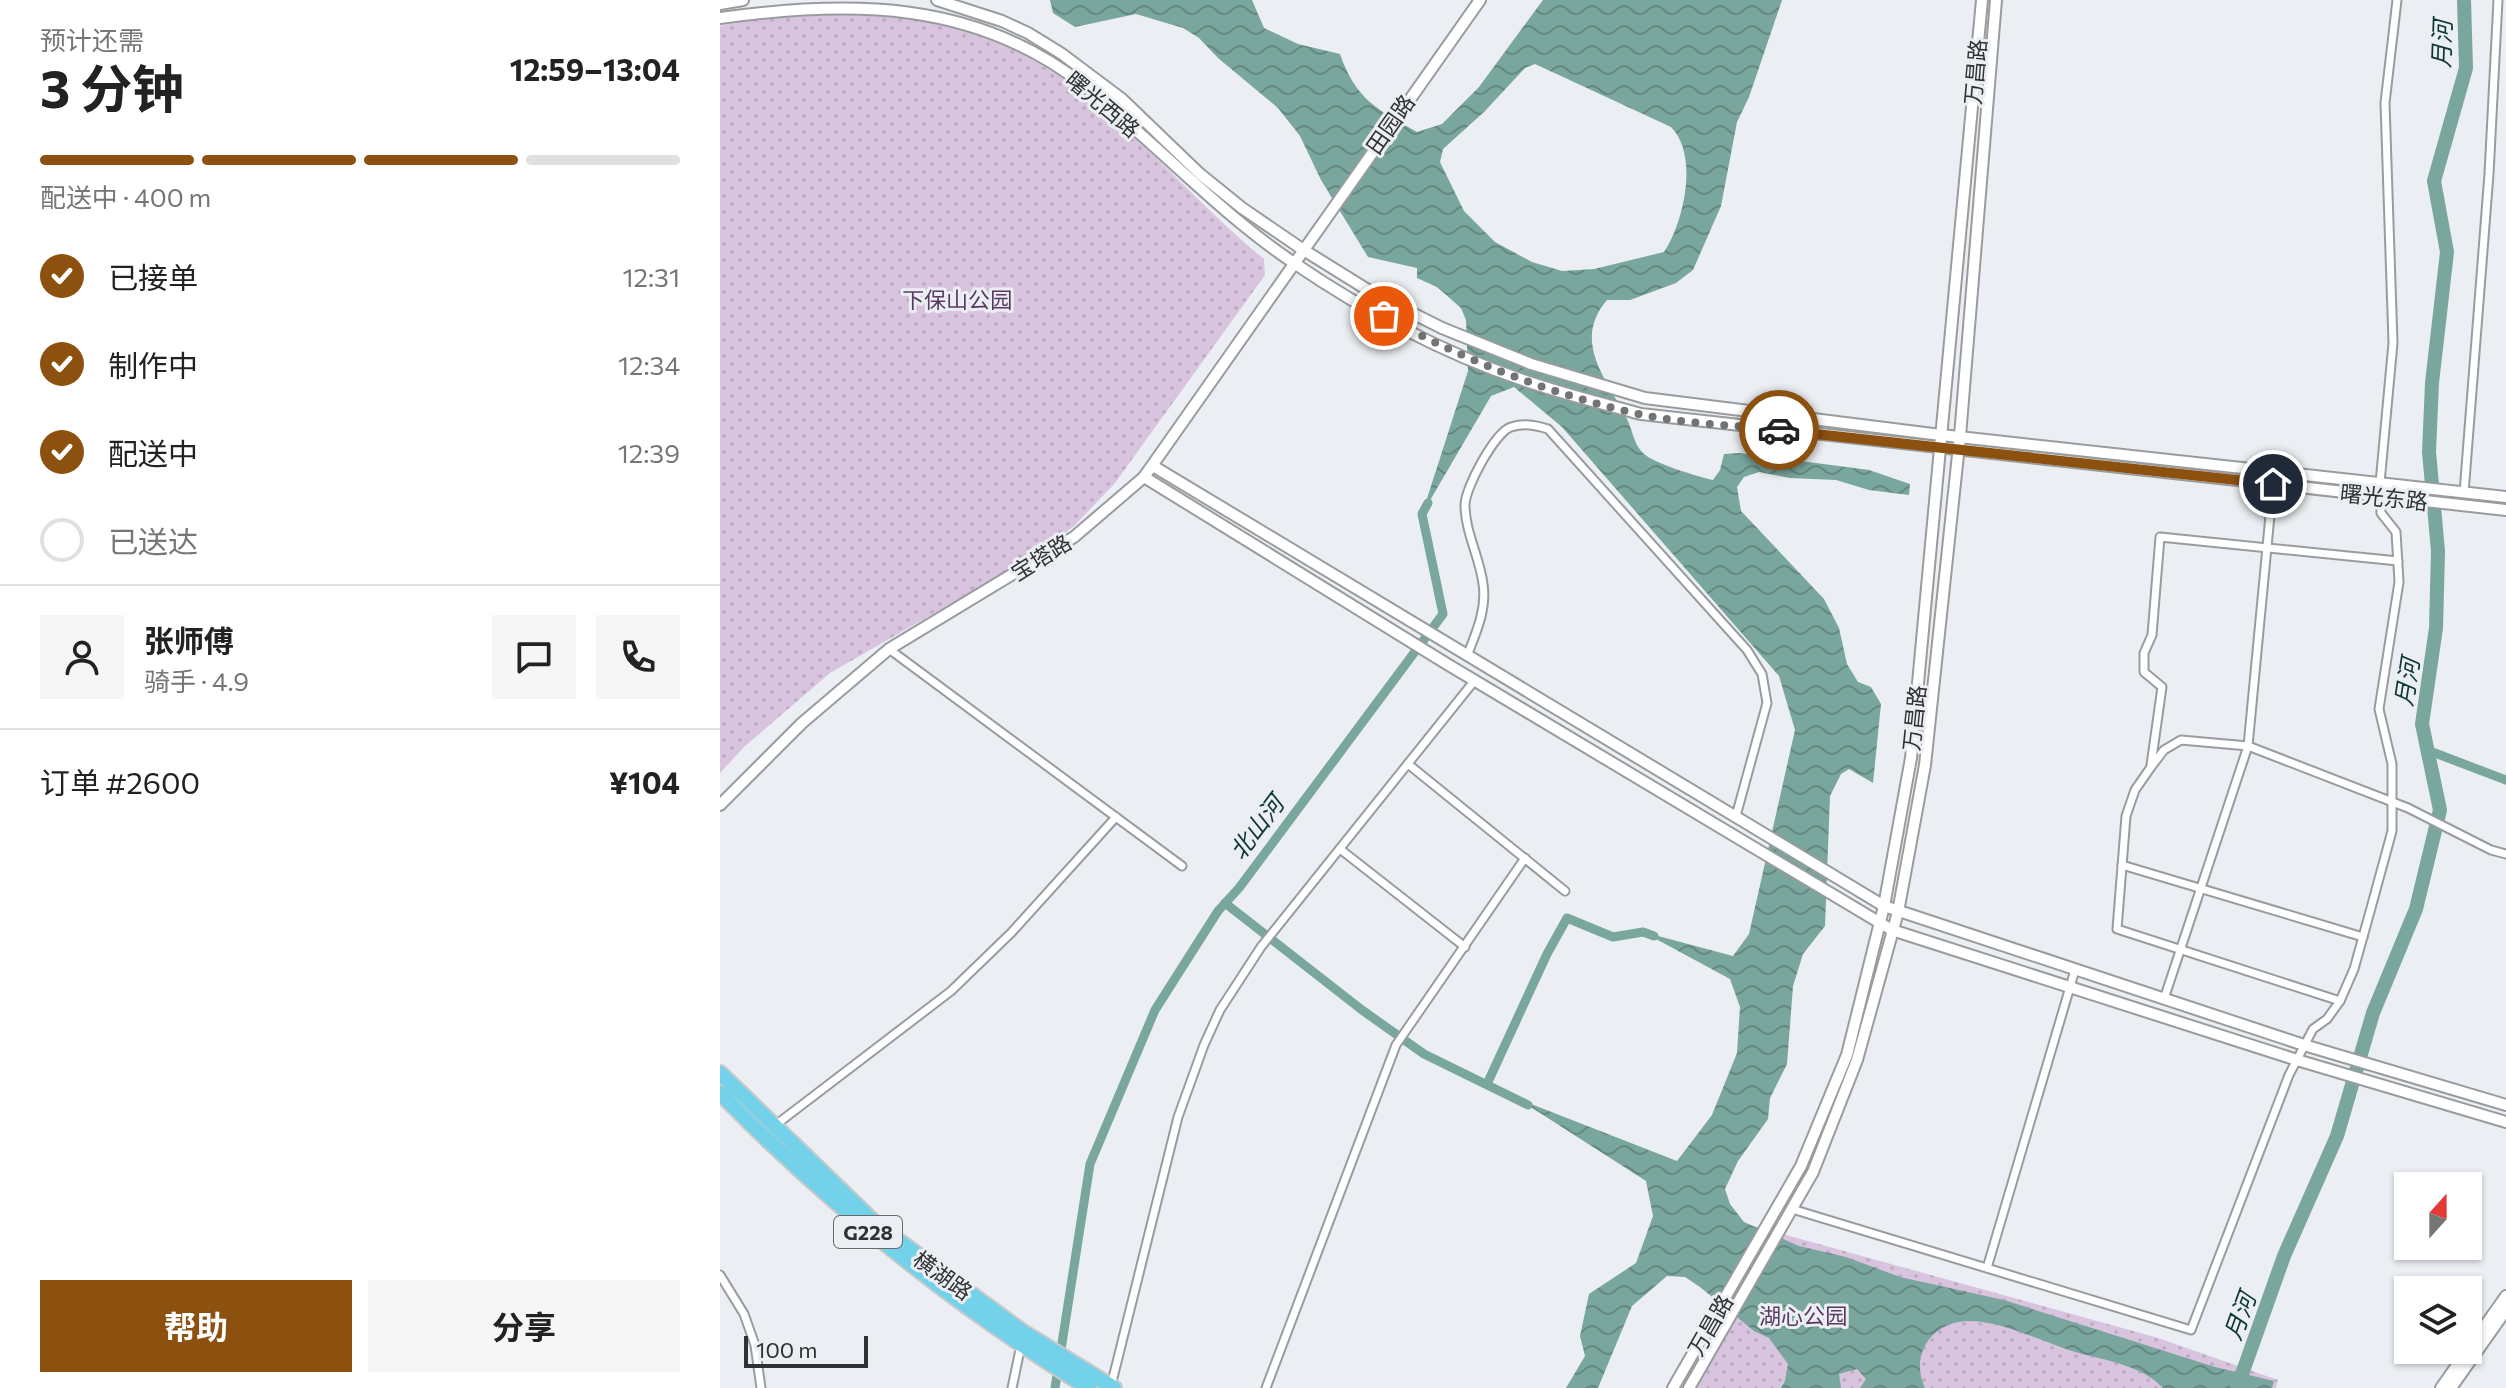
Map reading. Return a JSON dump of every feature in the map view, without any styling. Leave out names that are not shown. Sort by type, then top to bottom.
[{"type":"highway","name":"横湖路","points":[[720,1073],[877,1225],[1025,1343],[1091,1384]]},
{"type":"highway","name":"横湖路","points":[[720,1093],[762,1136],[904,1261],[1091,1384],[1112,1387]]},
{"type":"main road","points":[[720,4],[743,0]]},
{"type":"main road","name":"曙光西路","points":[[937,0],[1002,21],[1062,54],[1122,99],[1200,174],[1302,249],[1376,295],[1442,328],[1531,364],[1645,398]]},
{"type":"main road","name":"田园路","points":[[1302,249],[1480,0]]},
{"type":"main road","name":"万昌路","points":[[1673,1388],[1801,1166],[1847,1055],[1884,906],[1911,758],[1982,0]]},
{"type":"main road","name":"万昌路","points":[[1689,1388],[1813,1172],[1857,1060],[1898,912],[1925,765],[1960,436],[1996,0]]},
{"type":"main road","name":"曙光西路","points":[[720,18],[792,8],[857,6],[928,15],[993,32],[1046,58],[1082,83],[1229,213],[1293,263],[1359,303],[1434,343],[1517,378],[1641,414]]},
{"type":"main road","name":"宝塔路","points":[[720,805],[802,723],[889,649],[1074,537],[1144,477],[1302,249]]},
{"type":"main road","name":"曙光东路","points":[[1645,398],[1941,435],[2506,497]]},
{"type":"main road","name":"曙光东路","points":[[1641,414],[2506,510]]},
{"type":"main road","points":[[1153,466],[1884,906],[2304,1045],[2506,1105]]},
{"type":"main road","points":[[1144,477],[1447,664],[1892,930],[2297,1060],[2506,1122]]},
{"type":"main road","points":[[2441,1388],[2506,1296]]},
{"type":"main road","points":[[2451,1388],[2506,1310]]},
{"type":"street","points":[[1792,1209],[2191,1330],[2297,1060],[2313,1029],[2327,1019],[2340,1001],[2354,969],[2392,831],[2392,764],[2379,709],[2399,582],[2396,532],[2381,513],[2380,483],[2393,343],[2385,103],[2397,0]]},
{"type":"street","points":[[2464,493],[2489,174],[2498,0]]},
{"type":"street","points":[[1467,656],[1478,627],[1483,595],[1465,503],[1469,491],[1498,437],[1509,427],[1531,424],[1548,429],[1747,650],[1762,674],[1767,703],[1736,816]]},
{"type":"street","points":[[2164,999],[2248,746],[2273,484]]},
{"type":"street","points":[[2151,767],[2162,687],[2144,672],[2144,653],[2152,635],[2160,537],[2398,561]]},
{"type":"street","points":[[889,649],[1182,866]]},
{"type":"street","points":[[1112,1387],[1178,1117],[1220,1010],[1261,947],[1475,680]]},
{"type":"street","points":[[2340,1001],[2117,929],[2126,816],[2135,790],[2164,750],[2181,740],[2248,746],[2408,808],[2491,850],[2506,854]]},
{"type":"street","points":[[1408,764],[1565,891]]},
{"type":"street","points":[[762,1136],[951,991],[1011,933],[1116,817]]},
{"type":"street","points":[[1340,849],[1465,947]]},
{"type":"street","points":[[1266,1388],[1396,1045],[1525,858]]},
{"type":"street","points":[[2122,865],[2363,937]]},
{"type":"street","points":[[1987,1268],[2075,970]]},
{"type":"street","points":[[720,1275],[744,1314],[755,1345],[761,1388]]},
{"type":"street","points":[[1012,1388],[1025,1343]]},
{"type":"green space","name":"下保山公园","points":[[857,9],[929,22],[976,35],[1021,54],[1074,86],[1130,133],[1264,259],[1265,275],[1115,483],[1075,525],[1044,550],[830,673],[744,747],[720,773],[720,26],[784,13]]},
{"type":"green space","name":"湖心公园","points":[[1768,1230],[2155,1337],[2278,1380],[2276,1388],[1678,1388]]},
{"type":"water","points":[[1050,0],[1252,0],[1264,28],[1298,44],[1340,54],[1361,93],[1390,117],[1417,132],[1442,124],[1479,87],[1543,0],[1782,0],[1749,97],[1737,122],[1721,206],[1693,270],[1676,283],[1630,300],[1607,300],[1592,331],[1592,346],[1603,376],[1627,419],[1637,445],[1656,461],[1713,480],[1720,470],[1724,454],[1740,453],[1869,470],[1910,484],[1909,495],[1869,490],[1836,480],[1790,478],[1759,472],[1744,477],[1737,487],[1741,511],[1824,599],[1839,628],[1847,664],[1858,682],[1871,687],[1881,704],[1873,783],[1849,769],[1841,774],[1830,796],[1825,926],[1803,954],[1793,986],[1787,1064],[1770,1098],[1768,1119],[1738,1161],[1725,1189],[1730,1204],[1744,1222],[1799,1246],[1846,1257],[1900,1277],[2004,1300],[2215,1367],[2274,1381],[2272,1388],[2163,1388],[2130,1367],[2007,1328],[1971,1321],[1946,1326],[1928,1341],[1920,1363],[1925,1388],[1860,1388],[1866,1379],[1857,1369],[1839,1374],[1841,1388],[1781,1388],[1788,1364],[1769,1338],[1754,1331],[1685,1277],[1667,1276],[1632,1306],[1598,1388],[1566,1388],[1585,1356],[1580,1336],[1589,1294],[1636,1263],[1653,1216],[1646,1181],[1518,1099],[1677,1161],[1712,1115],[1737,1053],[1740,1007],[1730,979],[1643,932],[1733,956],[1749,934],[1795,730],[1779,676],[1562,427],[1514,387],[1491,396],[1422,514],[1468,371],[1466,320],[1461,308],[1437,287],[1417,278],[1417,268],[1368,257],[1321,180],[1300,136],[1278,108],[1199,38],[1183,28],[1136,14],[1075,27],[1053,13]],"holes":[[[1535,64],[1671,127],[1680,139],[1685,154],[1686,189],[1677,224],[1664,252],[1594,269],[1562,271],[1532,262],[1495,242],[1464,211],[1440,162],[1443,149],[1484,112],[1525,68]]]},
{"type":"waterway","name":"月河","points":[[2237,1388],[2284,1256],[2337,1136],[2373,1013],[2416,909],[2440,810],[2422,724],[2436,628],[2438,551],[2429,452],[2432,383],[2447,252],[2434,181],[2466,68],[2464,0]]},
{"type":"waterway","name":"北山河","points":[[1055,1388],[1090,1164],[1155,1010],[1218,911],[1239,888],[1443,614],[1422,514],[1428,503]]},
{"type":"waterway","points":[[2427,750],[2506,780]]},
{"type":"waterway","points":[[1225,903],[1362,1010],[1424,1054],[1528,1105]]},
{"type":"waterway","points":[[1487,1084],[1567,918],[1613,937],[1643,932],[1654,936]]},
{"type":"way so far","points":[[1384,316],[1434,343],[1517,378],[1562,393],[1641,414],[1779,430]]},
{"type":"route","points":[[1779,430],[2273,484]]}]
